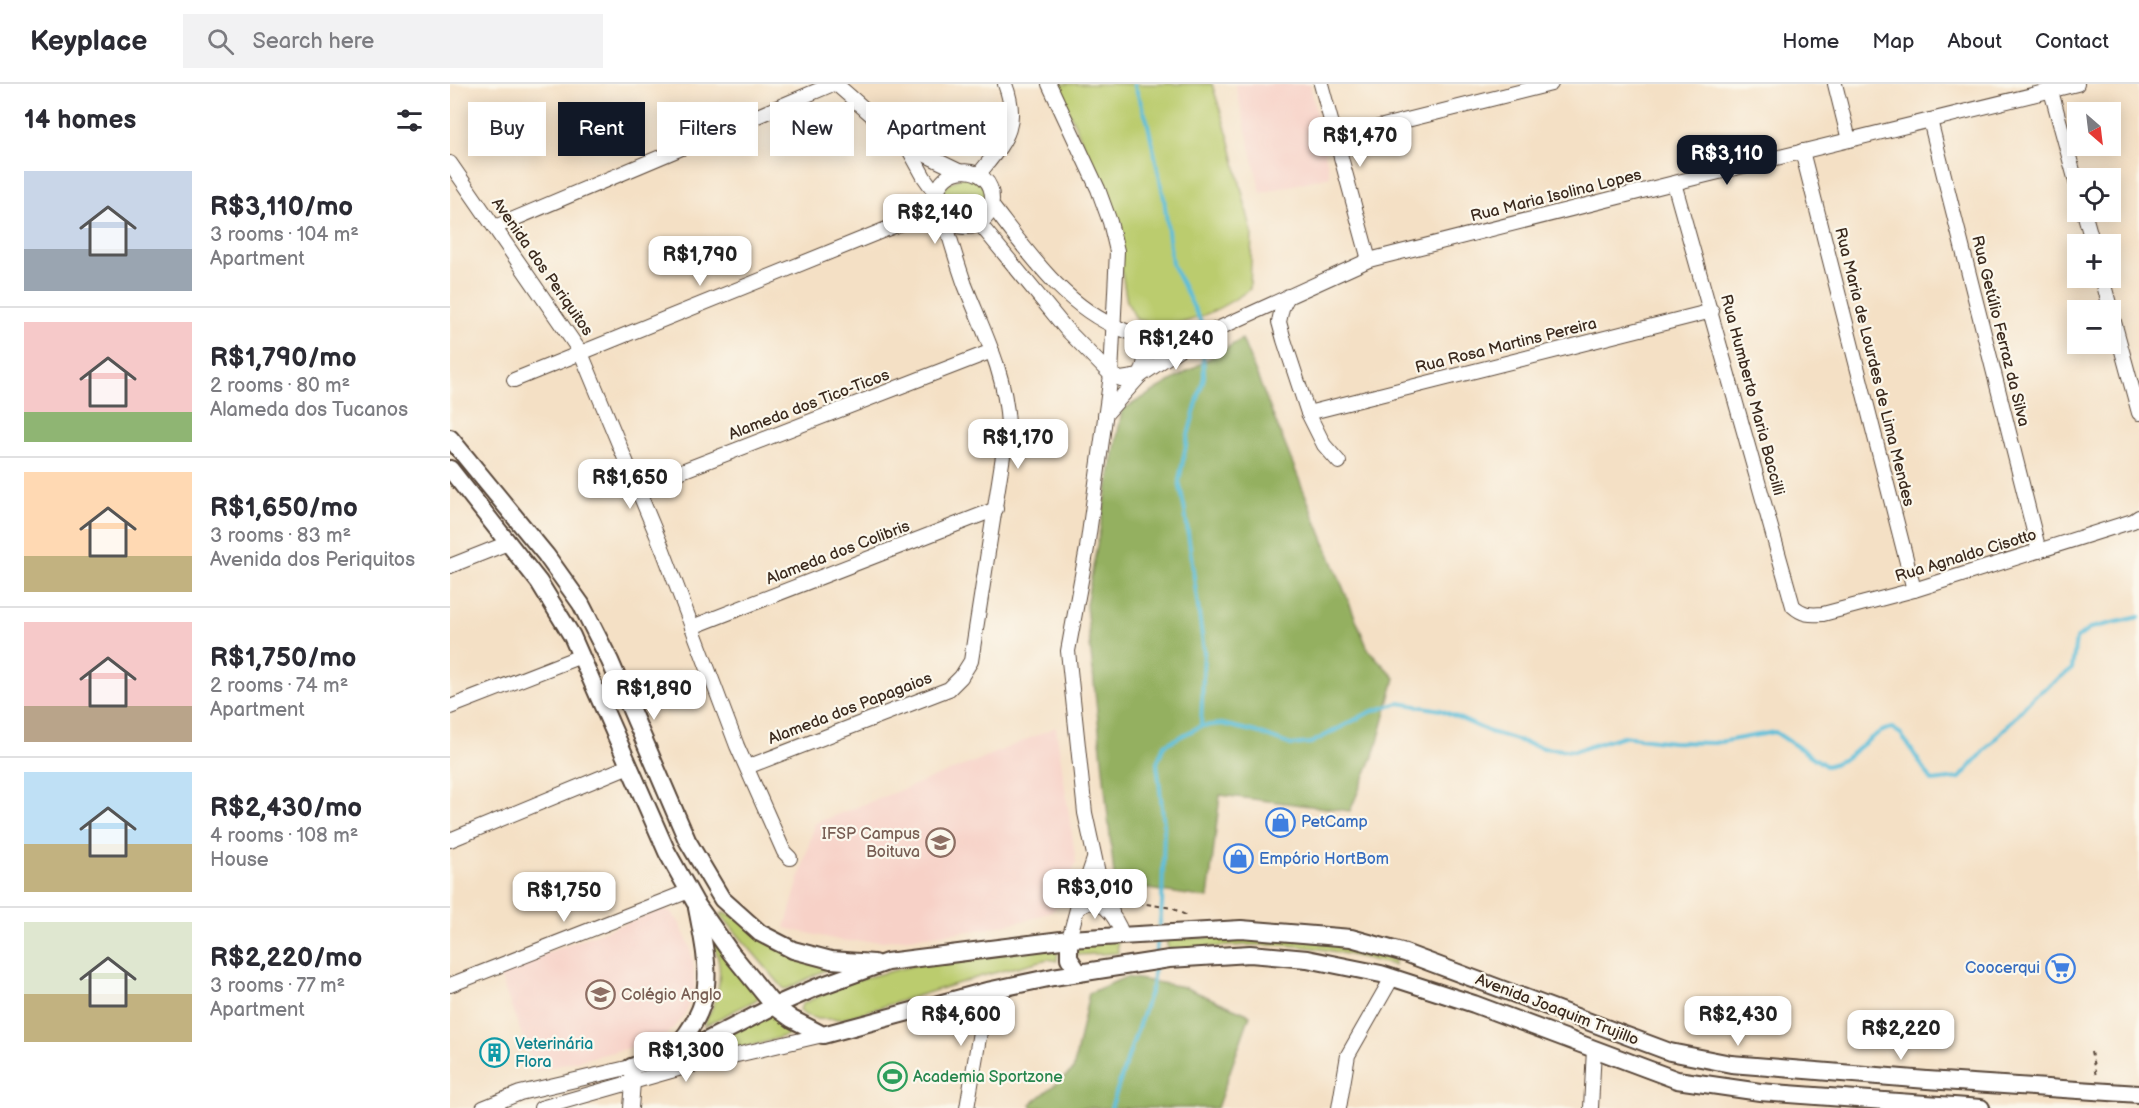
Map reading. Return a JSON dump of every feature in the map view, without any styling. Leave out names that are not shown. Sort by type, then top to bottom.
[{"type":"main road","points":[[450,438],[546,555],[582,604],[610,661],[690,846],[722,899],[760,933],[793,950],[841,962],[864,964],[887,962]]},
{"type":"main road","points":[[450,469],[539,582],[572,636],[667,852],[692,896],[731,953],[774,1006],[792,1019],[823,1035]]},
{"type":"main road","points":[[668,1055],[683,1040],[694,1024],[705,995],[706,963],[692,896]]},
{"type":"main road","name":"Avenida Joaquim Trujillo","points":[[887,962],[1069,939],[1168,932],[1241,929],[1351,938],[1414,956],[1670,1052],[1731,1064],[2139,1094]]},
{"type":"main road","points":[[1127,965],[1125,951],[1129,935]]},
{"type":"main road","points":[[1069,939],[1070,958],[1079,974]]},
{"type":"main road","name":"Avenida Joaquim Trujillo","points":[[823,1035],[987,991],[1053,977],[1168,959],[1250,954],[1306,959],[1392,978],[1474,1004],[1677,1080],[1760,1092],[1928,1106],[1981,1108]]},
{"type":"main road","points":[[632,1075],[668,1055],[708,1041],[774,1006],[815,988],[887,962]]},
{"type":"street","points":[[495,227],[834,84],[866,111]]},
{"type":"street","points":[[979,174],[1007,135],[1012,117],[1010,97],[1005,84]]},
{"type":"street","points":[[1049,84],[1098,189],[1110,222],[1117,251],[1111,375],[1087,548],[1068,651],[1085,813],[1094,857],[1103,897],[1129,935]]},
{"type":"street","points":[[1321,84],[1369,260]]},
{"type":"street","points":[[1335,138],[1551,84]]},
{"type":"street","points":[[1835,84],[1849,140]]},
{"type":"street","name":"Rua Maria Isolina Lopes","points":[[1105,415],[1140,376],[1193,340],[1369,260],[2077,84]]},
{"type":"street","points":[[2051,91],[2072,168]]},
{"type":"street","name":"Rua Getúlio Ferraz da Silva","points":[[1930,120],[2038,551]]},
{"type":"street","name":"Rua Maria de Lourdes de Lima Mendes","points":[[1802,152],[1914,590]]},
{"type":"street","points":[[912,156],[936,196],[957,262],[1003,380],[1008,424],[996,509]]},
{"type":"street","points":[[928,156],[959,171],[979,174],[991,188],[992,206],[985,219],[979,223],[964,227],[950,224],[942,217]]},
{"type":"street","name":"Avenida dos Periquitos","points":[[450,163],[581,353],[638,489],[747,767],[784,852],[790,858]]},
{"type":"street","points":[[898,224],[936,196],[944,179],[959,171]]},
{"type":"street","name":"Rua Humberto Maria Baccilli","points":[[1674,183],[1712,311],[1793,606],[1800,613]]},
{"type":"street","name":"Rua Maria Isolina Lopes","points":[[992,206],[1047,274],[1076,303],[1114,326],[1136,334],[1173,340],[1193,340]]},
{"type":"street","points":[[514,380],[898,224],[942,217]]},
{"type":"street","points":[[979,223],[1079,344],[1111,375],[1121,379],[1140,376],[1146,363],[1146,357],[1136,334]]},
{"type":"street","points":[[957,262],[964,227]]},
{"type":"street","points":[[1032,288],[1047,274]]},
{"type":"street","points":[[2105,288],[2139,413]]},
{"type":"street","points":[[1288,296],[1279,322],[1308,413],[1324,445],[1339,462]]},
{"type":"street","name":"Rua Rosa Martins Pereira","points":[[1308,413],[1712,311]]},
{"type":"street","name":"Alameda dos Tico-Ticos","points":[[638,489],[992,351]]},
{"type":"street","name":"Alameda dos Colibris","points":[[692,627],[996,509]]},
{"type":"street","name":"Alameda dos Papagaios","points":[[747,767],[949,689],[961,677],[971,661],[996,509]]},
{"type":"street","name":"Rua Agnaldo Cisotto","points":[[1800,613],[1823,614],[1914,590],[2139,517]]},
{"type":"street","points":[[450,566],[508,543]]},
{"type":"street","points":[[450,707],[580,656]]},
{"type":"street","points":[[450,840],[629,766]]},
{"type":"street","points":[[1069,939],[1094,857]]},
{"type":"street","points":[[450,985],[692,896]]},
{"type":"street","points":[[1077,909],[1093,903],[1112,912]]},
{"type":"street","points":[[1339,1108],[1348,1055],[1392,978]]},
{"type":"street","points":[[967,1108],[987,991]]},
{"type":"street","points":[[483,1108],[520,1093],[685,1067],[823,1035]]},
{"type":"street","points":[[1591,1108],[1594,1049]]},
{"type":"street","points":[[541,1108],[632,1075]]},
{"type":"street","points":[[631,1108],[632,1075]]},
{"type":"path","points":[[1152,906],[1170,908]]},
{"type":"path","points":[[2091,1053],[2097,1073]]},
{"type":"shaded area","points":[[1235,84],[1310,84],[1330,176],[1261,193]]},
{"type":"shaded area","name":"IFSP Campus Boituva","points":[[1056,727],[1076,862],[1062,901],[1053,910],[1035,918],[986,929],[882,941],[843,941],[785,928],[815,823],[979,760]]},
{"type":"shaded area","name":"Colégio Anglo","points":[[663,909],[671,912],[679,922],[690,947],[693,962],[695,989],[684,1016],[667,1035],[654,1042],[535,1071],[498,971]]},
{"type":"green space","points":[[1057,84],[1212,84],[1230,142],[1252,233],[1250,289],[1221,307],[1187,321],[1166,325],[1137,320],[1127,302],[1110,205]]},
{"type":"green space","points":[[964,176],[978,181],[986,194],[986,201],[978,215],[965,221],[945,213],[943,198],[944,189]]},
{"type":"green space","points":[[1242,339],[1368,649],[1395,678],[1376,749],[1350,811],[1220,795],[1208,898],[1115,884],[1086,605],[1122,410]]},
{"type":"green space","points":[[723,912],[833,966],[784,989],[721,915]]},
{"type":"green space","points":[[1272,937],[1325,943],[1395,960],[1394,965],[1337,952],[1294,946],[1252,945],[1168,949],[1166,938]]},
{"type":"green space","points":[[1117,940],[1118,953],[1076,955],[1079,945]]},
{"type":"green space","points":[[715,941],[759,996],[756,1000],[704,1026],[716,997],[719,982],[718,959],[713,944]]},
{"type":"green space","points":[[1058,948],[1057,961],[1048,959],[982,976],[842,1019],[818,1019],[805,1015],[800,1010],[802,1004],[852,981],[940,959]]},
{"type":"green space","points":[[1126,977],[1184,987],[1250,1015],[1217,1108],[1033,1108],[1031,1104],[1073,1070],[1089,993]]},
{"type":"green space","points":[[770,1015],[791,1029],[791,1034],[762,1043],[653,1068]]},
{"type":"waterway","points":[[1134,84],[1147,120],[1164,198],[1172,264],[1202,324]]},
{"type":"waterway","points":[[1201,726],[1204,651],[1179,481],[1188,435],[1204,377],[1203,347]]},
{"type":"waterway","points":[[1159,930],[1162,905],[1164,825],[1157,763],[1164,745],[1201,726],[1222,724],[1256,732],[1291,745],[1311,743],[1370,712],[1399,703],[1441,710],[1490,732],[1543,748],[1575,751],[1623,736],[1672,742],[1714,743],[1775,732],[1826,766],[1845,758],[1876,735],[1892,728],[1901,734],[1932,781],[1960,778],[2033,697],[2072,669],[2076,639],[2091,628],[2139,617]]},
{"type":"waterway","points":[[1155,957],[1158,938]]},
{"type":"waterway","points":[[1111,1108],[1152,986],[1154,967]]},
{"type":"place","name":"PetCamp","points":[[1280,822]]},
{"type":"place","name":"IFSP Campus Boituva","points":[[941,843]]},
{"type":"place","name":"Empório HortBom","points":[[1238,859]]},
{"type":"place","name":"Coocerqui","points":[[2061,968]]},
{"type":"place","name":"Colégio Anglo","points":[[600,995]]},
{"type":"place","name":"Veterinária Flora","points":[[494,1053]]},
{"type":"place","name":"Academia Sportzone","points":[[892,1077]]}]
